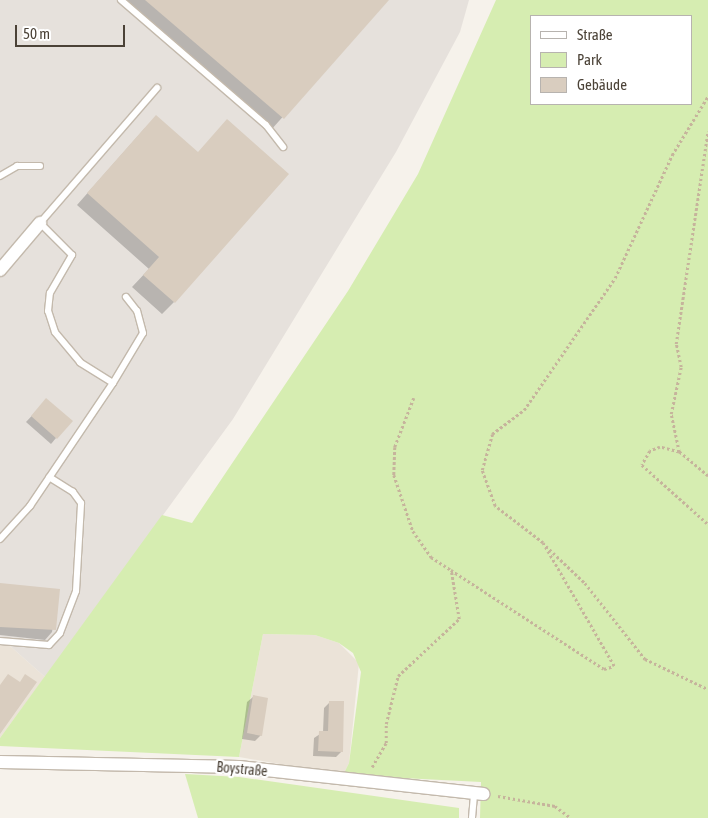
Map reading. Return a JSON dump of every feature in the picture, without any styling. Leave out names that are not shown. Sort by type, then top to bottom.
[{"type":"street","points":[[0,270],[40,223]]},
{"type":"street","name":"Boystraße","points":[[0,762],[239,766],[356,782],[479,794]]},
{"type":"lane","points":[[121,0],[266,126],[283,147]]},
{"type":"lane","points":[[113,383],[80,362],[55,332],[48,311],[50,292],[72,255],[40,223],[157,88]]},
{"type":"lane","points":[[0,176],[17,166],[40,166]]},
{"type":"lane","points":[[0,539],[50,477],[113,383],[143,333],[137,311],[126,297]]},
{"type":"lane","points":[[0,641],[49,645],[60,634],[76,591],[81,503],[73,492],[50,477]]},
{"type":"lane","points":[[472,818],[479,794]]},
{"type":"path","points":[[708,96],[672,155],[615,278],[524,410],[492,434],[482,470],[486,490],[512,522],[543,543],[585,583],[645,659],[708,689]]},
{"type":"path","points":[[679,452],[670,414],[681,368],[676,344],[708,131]]},
{"type":"path","points":[[414,398],[395,447],[394,475],[413,531],[431,557],[604,668],[612,669],[612,659],[603,651],[543,543]]},
{"type":"path","points":[[708,476],[679,452],[654,448],[642,465],[708,524]]},
{"type":"path","points":[[356,782],[386,743],[386,724],[398,676],[459,619],[451,570]]},
{"type":"path","points":[[479,794],[534,800],[555,806],[571,818]]},
{"type":"shaded area","points":[[0,0],[469,0],[460,32],[396,152],[233,419],[45,677],[9,645],[0,644]]},
{"type":"shaded area","points":[[263,634],[315,635],[339,643],[359,663],[349,763],[343,775],[239,757]]},
{"type":"shaded area","points":[[0,644],[9,645],[45,677],[0,738]]},
{"type":"green space","points":[[496,0],[708,0],[708,818],[480,818],[481,782],[343,775],[349,763],[361,672],[353,653],[339,643],[315,635],[263,634],[239,757],[0,746],[0,738],[162,515],[192,523],[348,291],[418,174]]},
{"type":"green space","points":[[185,774],[239,777],[459,808],[459,818],[198,818]]},
{"type":"building","points":[[145,0],[389,0],[284,119]]},
{"type":"building","points":[[156,115],[198,152],[227,119],[289,174],[175,303],[143,275],[159,257],[87,193]]},
{"type":"building","points":[[46,398],[73,421],[57,439],[31,416]]},
{"type":"building","points":[[0,583],[60,589],[56,630],[0,627]]},
{"type":"building","points":[[8,674],[20,682],[25,674],[37,682],[0,734],[0,685]]},
{"type":"building","points":[[253,695],[268,698],[262,736],[247,733]]},
{"type":"building","points":[[329,701],[344,701],[343,752],[318,751],[319,731],[328,731]]}]
